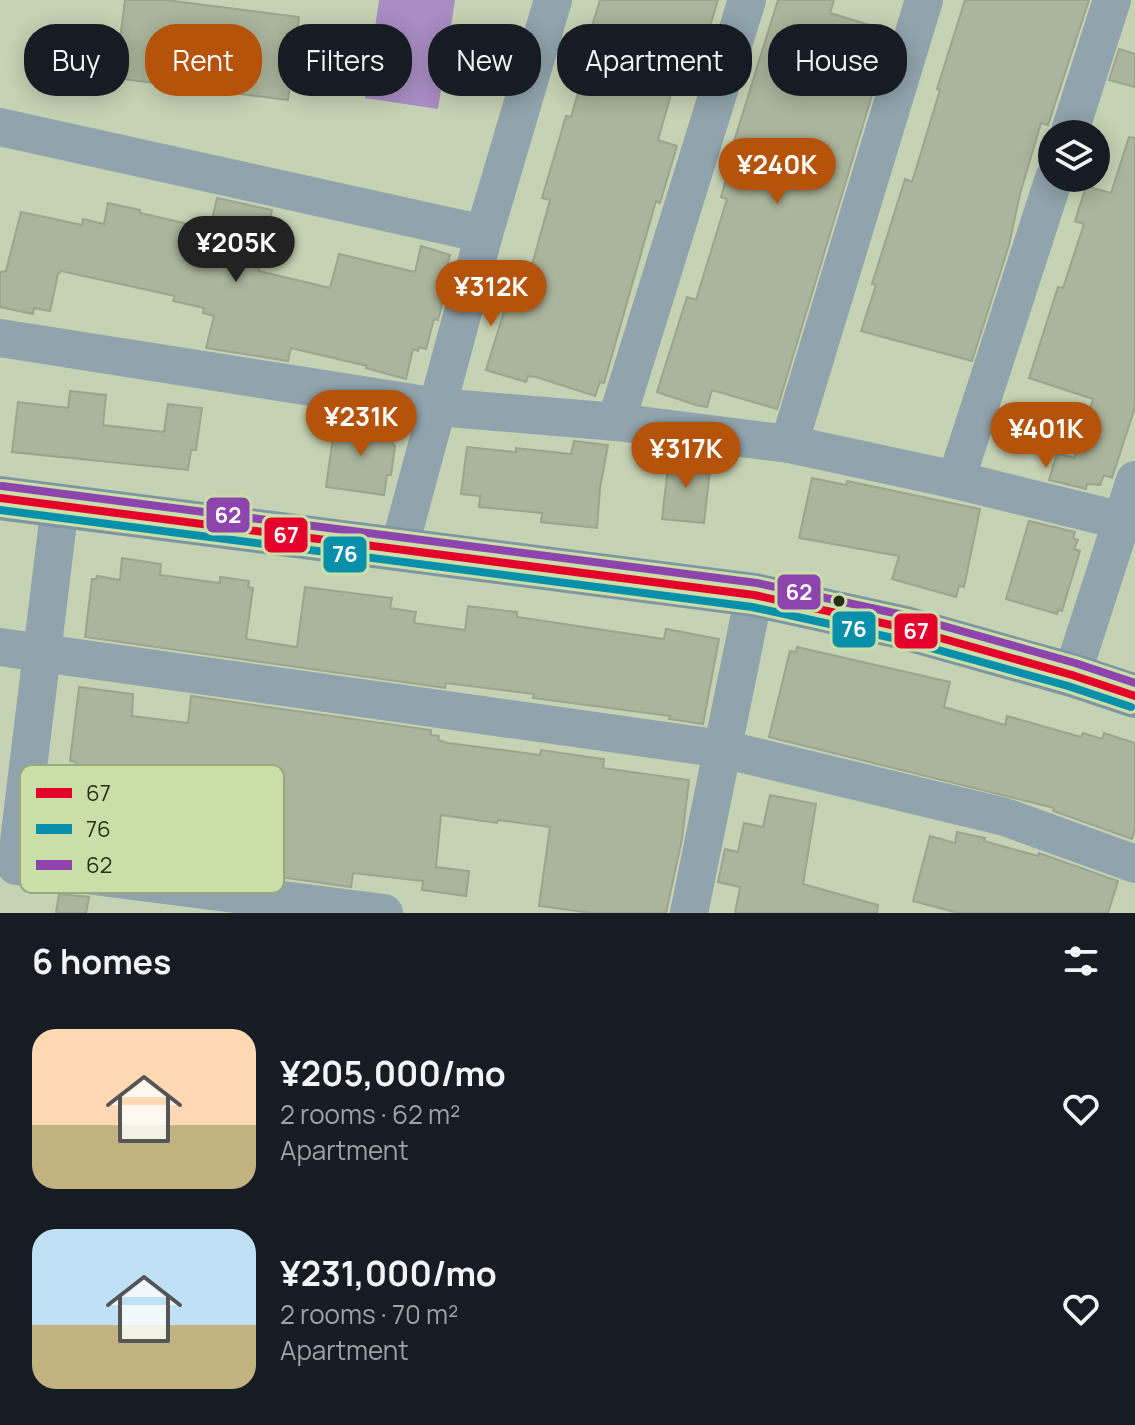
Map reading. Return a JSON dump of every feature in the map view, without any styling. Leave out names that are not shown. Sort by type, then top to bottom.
[{"type":"street","points":[[399,549],[484,234],[553,0]]},
{"type":"street","points":[[616,422],[747,0]]},
{"type":"street","points":[[789,444],[924,0]]},
{"type":"street","points":[[1073,120],[1112,0]]},
{"type":"street","points":[[0,127],[484,234]]},
{"type":"street","points":[[956,480],[1049,192]]},
{"type":"street","points":[[0,338],[438,407],[616,422],[789,444],[1128,522]]},
{"type":"street","points":[[1072,675],[1128,522],[1135,480]]},
{"type":"street","points":[[0,498],[754,595],[905,628],[1135,696]]},
{"type":"street","points":[[27,765],[60,505]]},
{"type":"street","points":[[689,913],[754,595]]},
{"type":"street","points":[[0,647],[723,749],[1005,817],[1135,864]]},
{"type":"street","points":[[20,830],[16,866],[20,867]]},
{"type":"street","points":[[227,893],[384,913]]},
{"type":"shaded area","points":[[379,0],[455,0],[451,24],[428,24],[428,96],[440,96],[438,109],[365,98],[412,96],[412,24],[376,24]]},
{"type":"building","points":[[125,0],[166,0],[299,17],[298,24],[278,24],[278,96],[289,96],[288,100],[257,96],[262,96],[262,24],[145,24],[145,82],[129,80],[129,24],[122,24]]},
{"type":"building","points":[[600,0],[718,0],[711,24],[593,24]]},
{"type":"building","points":[[778,0],[834,0],[830,13],[866,24],[771,24]]},
{"type":"building","points":[[965,0],[1089,0],[1050,120],[1038,120],[1038,133],[1009,245],[972,361],[861,331],[876,285],[872,284],[905,179],[912,182],[940,90],[937,89]]},
{"type":"building","points":[[768,32],[768,96],[872,96],[777,409],[712,390],[707,407],[657,392],[687,297],[696,300],[727,199],[721,197],[729,168],[726,167],[748,96],[752,96],[752,84]]},
{"type":"building","points":[[1119,49],[1135,54],[1135,87],[1109,80]]},
{"type":"building","points":[[577,96],[671,96],[658,140],[677,146],[660,203],[656,201],[604,383],[600,382],[595,396],[536,377],[528,376],[526,382],[486,370],[510,292],[516,294],[522,269],[530,272],[550,200],[542,198],[566,116],[571,117]]},
{"type":"building","points":[[1129,137],[1135,138],[1135,407],[1112,478],[1104,475],[1100,485],[1087,484],[1086,489],[1049,480],[1057,453],[1074,458],[1093,399],[1029,378],[1058,287],[1063,288],[1084,224],[1075,221],[1084,192],[1111,193]]},
{"type":"building","points":[[217,198],[272,210],[259,271],[330,288],[339,254],[415,272],[421,246],[450,255],[445,276],[448,276],[447,285],[438,320],[434,319],[426,349],[413,349],[406,379],[367,366],[291,348],[288,361],[206,348],[214,316],[203,313],[204,308],[173,301],[175,296],[61,271],[50,311],[34,308],[33,314],[0,307],[0,272],[6,271],[21,212],[82,225],[83,219],[104,224],[108,203],[210,229]]},
{"type":"building","points":[[70,391],[106,395],[103,425],[164,432],[168,404],[202,408],[196,450],[191,450],[188,470],[12,452],[18,402],[68,408]]},
{"type":"building","points":[[362,417],[376,419],[395,446],[391,475],[387,475],[384,495],[326,487],[335,423],[361,427]]},
{"type":"building","points":[[574,441],[608,445],[597,528],[541,522],[542,513],[479,507],[480,496],[461,494],[467,447],[571,454]]},
{"type":"building","points":[[669,457],[711,461],[704,523],[662,519]]},
{"type":"building","points":[[812,478],[846,485],[847,481],[980,509],[964,587],[959,586],[956,597],[892,579],[899,556],[799,538]]},
{"type":"building","points":[[1029,521],[1075,532],[1073,538],[1078,540],[1074,549],[1080,551],[1062,611],[1058,610],[1057,614],[1006,599]]},
{"type":"building","points":[[122,558],[161,564],[160,575],[220,583],[220,577],[249,581],[248,587],[253,588],[246,639],[297,647],[305,587],[392,598],[390,608],[416,612],[414,623],[465,630],[468,606],[517,612],[517,617],[664,639],[666,629],[719,639],[703,724],[669,719],[670,716],[533,698],[534,694],[446,683],[445,688],[85,637],[92,579],[97,576],[120,580]]},
{"type":"building","points":[[797,647],[950,682],[944,707],[1005,725],[1007,716],[1081,737],[1083,733],[1102,739],[1104,733],[1135,743],[1135,829],[1132,839],[1053,811],[1054,808],[769,737],[790,651],[796,652]]},
{"type":"building","points":[[79,687],[133,694],[132,716],[188,723],[191,696],[431,730],[431,735],[439,736],[438,740],[448,743],[540,755],[541,750],[604,759],[603,768],[689,780],[682,839],[666,913],[592,913],[539,906],[550,827],[441,815],[436,867],[469,871],[466,896],[422,890],[423,881],[353,873],[351,887],[284,878],[284,765],[76,765],[76,762],[70,761]]},
{"type":"building","points":[[770,795],[816,804],[803,884],[878,905],[877,913],[735,913],[740,887],[718,882],[725,849],[738,852],[744,823],[763,827]]},
{"type":"building","points":[[957,832],[1038,856],[1039,853],[1118,881],[1108,913],[958,913],[913,901],[930,836],[955,843]]},
{"type":"building","points":[[59,894],[89,897],[86,913],[56,913]]},
{"type":"transit line","name":"62","points":[[2,486],[757,583],[908,616],[1135,683]]},
{"type":"transit line","name":"67","points":[[0,498],[754,595],[905,628],[1135,696]]},
{"type":"transit line","name":"76","points":[[0,510],[752,607],[902,640],[1068,686],[1131,707]]}]
